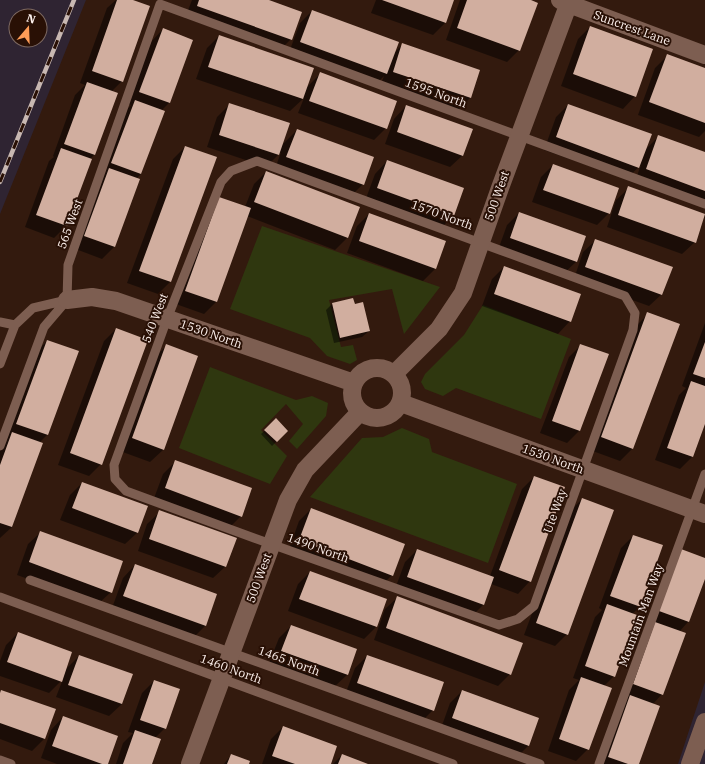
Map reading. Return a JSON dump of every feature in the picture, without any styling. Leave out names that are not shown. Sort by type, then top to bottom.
[{"type":"street","name":"Suncrest Lane","points":[[566,1],[705,55]]},
{"type":"street","name":"500 West","points":[[394,374],[439,329],[463,293],[566,1]]},
{"type":"street","name":"1530 North","points":[[67,300],[92,297],[116,301],[354,383]]},
{"type":"street","points":[[380,368],[394,374],[399,380],[403,395],[401,403],[396,410],[383,418],[367,416],[360,412],[355,406],[352,391],[354,383],[358,377],[364,372],[380,368]]},
{"type":"street","name":"1530 North","points":[[401,403],[698,512]]},
{"type":"street","name":"500 West","points":[[190,764],[288,500],[305,470],[360,412]]},
{"type":"street","points":[[690,764],[705,722]]},
{"type":"lane","name":"1595 North","points":[[160,4],[705,204]]},
{"type":"lane","name":"565 West","points":[[67,300],[68,265],[160,4]]},
{"type":"lane","name":"1570 North","points":[[231,171],[257,162],[481,242],[625,296],[635,313]]},
{"type":"lane","name":"540 West","points":[[115,479],[114,464],[167,319],[221,182],[231,171]]},
{"type":"lane","points":[[0,364],[15,325],[33,308],[67,300]]},
{"type":"lane","points":[[0,446],[44,327],[67,300]]},
{"type":"lane","name":"Ute Way","points":[[518,619],[534,606],[633,330],[635,313]]},
{"type":"lane","points":[[0,322],[15,325]]},
{"type":"lane","name":"Mountain Man Way","points":[[598,764],[698,512],[705,474]]},
{"type":"lane","name":"1490 North","points":[[115,479],[126,491],[499,625],[518,619]]},
{"type":"lane","name":"1465 North","points":[[30,580],[540,764]]},
{"type":"lane","name":"1460 North","points":[[0,596],[453,764]]},
{"type":"lane","points":[[0,760],[11,764]]},
{"type":"shaded area","points":[[0,0],[86,0],[0,214]]},
{"type":"shaded area","points":[[705,682],[705,764],[678,764]]},
{"type":"green space","points":[[262,226],[440,287],[404,334],[392,289],[329,300],[341,347],[353,345],[357,360],[350,364],[327,356],[310,338],[230,309]]},
{"type":"green space","points":[[483,305],[571,339],[541,419],[456,388],[443,396],[425,389],[421,382],[425,374],[464,335]]},
{"type":"green space","points":[[210,367],[296,400],[312,396],[328,403],[326,416],[297,449],[289,441],[303,424],[286,404],[261,430],[287,456],[270,484],[179,448]]},
{"type":"green space","points":[[402,428],[429,439],[432,452],[517,484],[488,563],[310,497],[362,438],[383,437]]},
{"type":"building","points":[[117,0],[133,0],[150,6],[123,82],[92,71]]},
{"type":"building","points":[[199,0],[269,0],[302,12],[292,40],[197,6]]},
{"type":"building","points":[[382,0],[454,0],[446,23]]},
{"type":"building","points":[[467,0],[531,0],[538,3],[520,51],[457,28]]},
{"type":"building","points":[[312,10],[399,42],[387,74],[300,42]]},
{"type":"building","points":[[590,26],[653,49],[636,97],[573,74]]},
{"type":"building","points":[[163,28],[193,40],[170,103],[139,92]]},
{"type":"building","points":[[219,35],[314,68],[303,99],[208,67]]},
{"type":"building","points":[[402,43],[480,70],[471,98],[393,72]]},
{"type":"building","points":[[667,54],[705,68],[705,123],[649,102]]},
{"type":"building","points":[[320,72],[397,101],[387,129],[309,101]]},
{"type":"building","points":[[87,82],[118,93],[95,155],[64,144]]},
{"type":"building","points":[[135,100],[165,111],[141,174],[111,163]]},
{"type":"building","points":[[229,103],[290,123],[279,155],[219,135]]},
{"type":"building","points":[[568,104],[652,134],[639,168],[556,137]]},
{"type":"building","points":[[406,105],[473,129],[463,156],[397,132]]},
{"type":"building","points":[[297,129],[374,157],[364,185],[286,157]]},
{"type":"building","points":[[658,135],[705,152],[705,191],[646,169]]},
{"type":"building","points":[[185,146],[217,157],[171,282],[139,271]]},
{"type":"building","points":[[61,148],[92,159],[67,226],[36,215]]},
{"type":"building","points":[[387,160],[464,188],[454,216],[377,188]]},
{"type":"building","points":[[553,164],[619,188],[610,214],[543,190]]},
{"type":"building","points":[[109,168],[140,179],[115,247],[84,236]]},
{"type":"building","points":[[266,171],[360,207],[348,238],[254,202]]},
{"type":"building","points":[[628,186],[705,214],[696,243],[618,215]]},
{"type":"building","points":[[219,197],[251,208],[217,302],[185,291]]},
{"type":"building","points":[[519,212],[586,236],[577,262],[510,238]]},
{"type":"building","points":[[369,213],[446,241],[436,269],[359,241]]},
{"type":"building","points":[[595,239],[673,267],[662,295],[585,267]]},
{"type":"building","points":[[504,266],[581,294],[571,322],[494,294]]},
{"type":"building","points":[[353,298],[355,304],[363,302],[370,331],[340,338],[332,303]]},
{"type":"building","points":[[647,312],[680,324],[633,449],[601,437]]},
{"type":"building","points":[[116,328],[148,340],[102,465],[70,453]]},
{"type":"building","points":[[47,340],[79,351],[48,435],[16,424]]},
{"type":"building","points":[[705,342],[705,378],[693,374]]},
{"type":"building","points":[[166,344],[198,356],[164,450],[132,438]]},
{"type":"building","points":[[580,344],[609,354],[580,431],[552,421]]},
{"type":"building","points":[[691,381],[705,386],[705,424],[693,457],[667,448]]},
{"type":"building","points":[[276,418],[288,431],[277,442],[264,430]]},
{"type":"building","points":[[12,432],[43,443],[12,527],[0,523],[0,465]]},
{"type":"building","points":[[175,460],[252,488],[242,517],[165,488]]},
{"type":"building","points":[[534,476],[565,487],[531,582],[499,570]]},
{"type":"building","points":[[82,482],[148,506],[138,533],[72,508]]},
{"type":"building","points":[[582,498],[614,510],[568,635],[536,623]]},
{"type":"building","points":[[311,508],[405,544],[393,576],[299,540]]},
{"type":"building","points":[[159,510],[237,538],[226,567],[149,539]]},
{"type":"building","points":[[40,531],[123,561],[112,593],[29,562]]},
{"type":"building","points":[[633,535],[663,545],[641,607],[610,596]]},
{"type":"building","points":[[417,549],[494,577],[484,605],[407,577]]},
{"type":"building","points":[[681,549],[705,558],[705,579],[689,622],[659,611]]},
{"type":"building","points":[[135,564],[217,594],[206,626],[123,596]]},
{"type":"building","points":[[310,571],[387,599],[377,627],[299,599]]},
{"type":"building","points":[[397,596],[523,643],[511,675],[386,628]]},
{"type":"building","points":[[607,604],[637,615],[615,677],[585,666]]},
{"type":"building","points":[[655,622],[686,633],[663,695],[633,684]]},
{"type":"building","points":[[291,625],[357,649],[348,675],[281,651]]},
{"type":"building","points":[[18,632],[72,652],[62,682],[7,662]]},
{"type":"building","points":[[79,655],[133,674],[122,704],[68,685]]},
{"type":"building","points":[[367,655],[444,682],[434,711],[357,683]]},
{"type":"building","points":[[581,677],[612,688],[589,750],[559,739]]},
{"type":"building","points":[[154,680],[180,689],[166,729],[140,720]]},
{"type":"building","points":[[1,690],[56,709],[45,739],[0,723]]},
{"type":"building","points":[[462,690],[539,718],[529,746],[452,718]]},
{"type":"building","points":[[630,695],[660,706],[639,764],[628,764],[608,757]]},
{"type":"building","points":[[63,716],[118,736],[108,764],[102,764],[52,746]]},
{"type":"building","points":[[283,726],[337,746],[331,764],[295,764],[272,756]]},
{"type":"building","points":[[135,730],[161,739],[152,764],[123,764]]},
{"type":"building","points":[[231,754],[250,761],[249,764],[227,764]]},
{"type":"building","points":[[342,754],[368,764],[338,764]]},
{"type":"railway","points":[[0,182],[74,0]]}]
